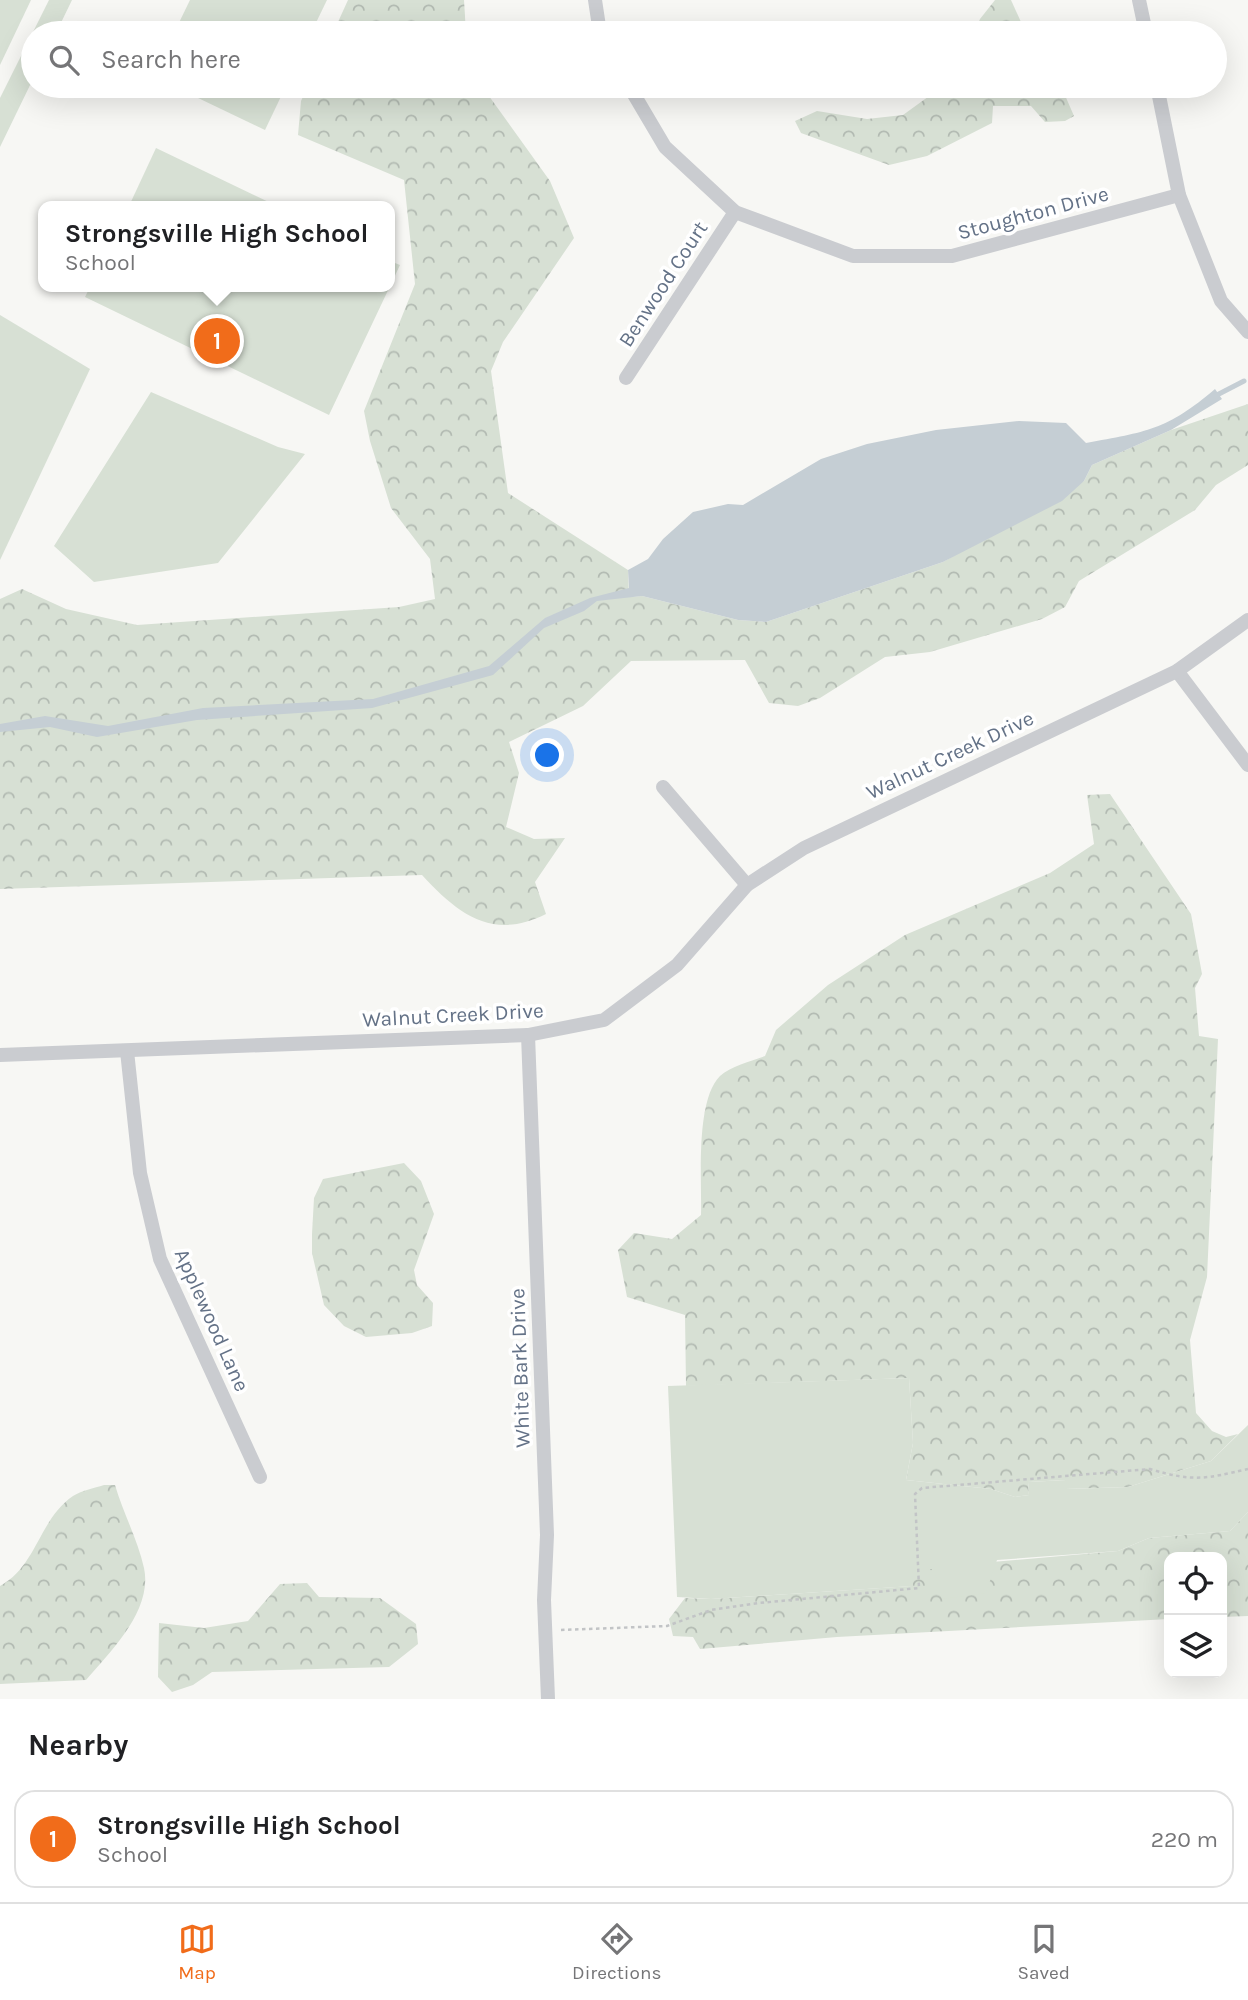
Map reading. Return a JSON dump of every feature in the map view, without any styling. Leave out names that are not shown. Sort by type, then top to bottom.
[{"type":"street","points":[[595,0],[598,21]]},
{"type":"street","points":[[1139,0],[1143,21]]},
{"type":"street","name":"Stoughton Drive","points":[[636,98],[665,147],[735,212],[853,256],[953,256],[1179,195]]},
{"type":"street","points":[[1159,98],[1179,195],[1221,301],[1248,332]]},
{"type":"street","name":"Benwood Court","points":[[626,378],[735,212]]},
{"type":"street","name":"Walnut Creek Drive","points":[[0,1055],[528,1035],[604,1020],[677,965],[747,885],[804,848],[1177,671],[1248,620]]},
{"type":"street","points":[[1177,671],[1248,765]]},
{"type":"street","points":[[663,786],[747,885]]},
{"type":"street","name":"White Bark Drive","points":[[528,1035],[547,1535],[545,1631],[548,1699]]},
{"type":"street","name":"Applewood Lane","points":[[127,1051],[140,1173],[160,1259],[260,1477]]},
{"type":"path","points":[[545,1631],[667,1626],[710,1610],[747,1604],[919,1588],[915,1494],[922,1488],[1150,1469],[1184,1480],[1201,1480],[1248,1469]]},
{"type":"green space","points":[[0,0],[31,0],[0,65]]},
{"type":"green space","points":[[49,0],[72,0],[62,21],[38,21]]},
{"type":"green space","points":[[190,0],[327,0],[317,21],[180,21]]},
{"type":"green space","points":[[348,0],[464,0],[465,21],[338,21]]},
{"type":"green space","points":[[995,0],[1011,0],[1021,21],[979,21]]},
{"type":"green space","points":[[21,56],[21,98],[24,98],[0,147],[0,98]]},
{"type":"green space","points":[[198,98],[280,98],[265,130]]},
{"type":"green space","points":[[302,98],[490,98],[550,181],[574,238],[503,342],[491,371],[508,493],[628,570],[629,597],[642,596],[738,620],[766,622],[943,562],[1084,481],[1092,465],[1171,430],[1248,404],[1248,465],[1216,485],[1195,510],[1079,581],[1065,607],[1042,619],[930,652],[885,657],[820,698],[798,706],[769,703],[745,660],[631,661],[583,706],[509,742],[519,773],[506,827],[534,839],[565,838],[535,882],[546,914],[527,922],[509,925],[477,919],[449,901],[422,875],[0,889],[0,599],[22,589],[66,609],[137,625],[399,607],[435,599],[430,559],[391,508],[370,441],[364,411],[415,284],[404,180],[298,135]]},
{"type":"green space","points":[[926,98],[1066,98],[1074,116],[1065,121],[1045,122],[1031,106],[993,106],[992,123],[927,156],[889,165],[801,133],[795,121],[817,111],[867,119],[903,115]]},
{"type":"green space","points":[[156,148],[267,201],[131,201]]},
{"type":"green space","points":[[395,263],[400,265],[395,276]]},
{"type":"green space","points":[[88,292],[388,292],[329,415],[85,297]]},
{"type":"green space","points":[[0,315],[90,369],[0,560]]},
{"type":"green space","points":[[151,392],[278,447],[305,454],[218,563],[94,582],[54,546]]},
{"type":"green space","points":[[1110,794],[1191,914],[1202,974],[1195,988],[1199,1036],[1218,1039],[1207,1277],[1190,1340],[1196,1413],[1212,1431],[1226,1437],[1238,1434],[1211,1461],[1128,1487],[1066,1489],[1065,1480],[1028,1482],[1029,1495],[1015,1497],[991,1489],[906,1480],[913,1443],[909,1378],[686,1386],[685,1315],[627,1297],[618,1250],[634,1233],[672,1239],[701,1215],[703,1122],[712,1088],[720,1076],[735,1067],[765,1056],[776,1030],[828,985],[905,935],[1050,873],[1094,844],[1087,795]]},
{"type":"green space","points":[[404,1163],[421,1181],[434,1214],[414,1270],[417,1285],[433,1303],[432,1326],[412,1333],[366,1337],[344,1326],[324,1305],[312,1253],[314,1198],[323,1179]]},
{"type":"green space","points":[[909,1378],[913,1443],[906,1480],[991,1489],[1015,1497],[1029,1495],[1028,1482],[1066,1480],[1067,1489],[1128,1487],[1211,1461],[1248,1425],[1248,1512],[1230,1531],[1149,1538],[1118,1551],[997,1560],[986,1593],[942,1599],[934,1569],[912,1569],[913,1586],[711,1599],[677,1597],[668,1386]]},
{"type":"green space","points":[[104,1485],[115,1485],[144,1568],[145,1584],[136,1614],[118,1643],[86,1680],[0,1684],[0,1586],[22,1567],[52,1517],[62,1506],[76,1494]]},
{"type":"green space","points":[[1248,1512],[1248,1616],[1227,1617],[1227,1552],[1164,1552],[1164,1619],[837,1637],[700,1649],[693,1637],[673,1636],[669,1619],[685,1598],[711,1599],[912,1586],[912,1569],[1118,1551],[1149,1538],[1230,1531]]},
{"type":"green space","points":[[307,1583],[319,1597],[380,1598],[416,1624],[418,1644],[389,1667],[212,1672],[193,1685],[172,1692],[158,1677],[159,1623],[204,1628],[248,1621],[280,1584]]},
{"type":"shaded area","points":[[1215,389],[1222,399],[1171,430],[1092,465],[1084,481],[1062,501],[943,562],[766,622],[738,620],[642,596],[597,601],[584,611],[544,628],[493,675],[372,708],[197,720],[97,737],[50,727],[0,732],[0,724],[45,716],[108,726],[203,708],[373,699],[489,666],[545,618],[590,598],[629,588],[628,570],[648,559],[663,539],[693,512],[728,504],[743,505],[821,459],[867,444],[936,430],[1019,421],[1066,423],[1086,443],[1155,427],[1183,413]]},
{"type":"waterway","points":[[1215,396],[1244,381]]},
{"type":"place","name":"Strongsville High School","points":[[217,341]]}]
